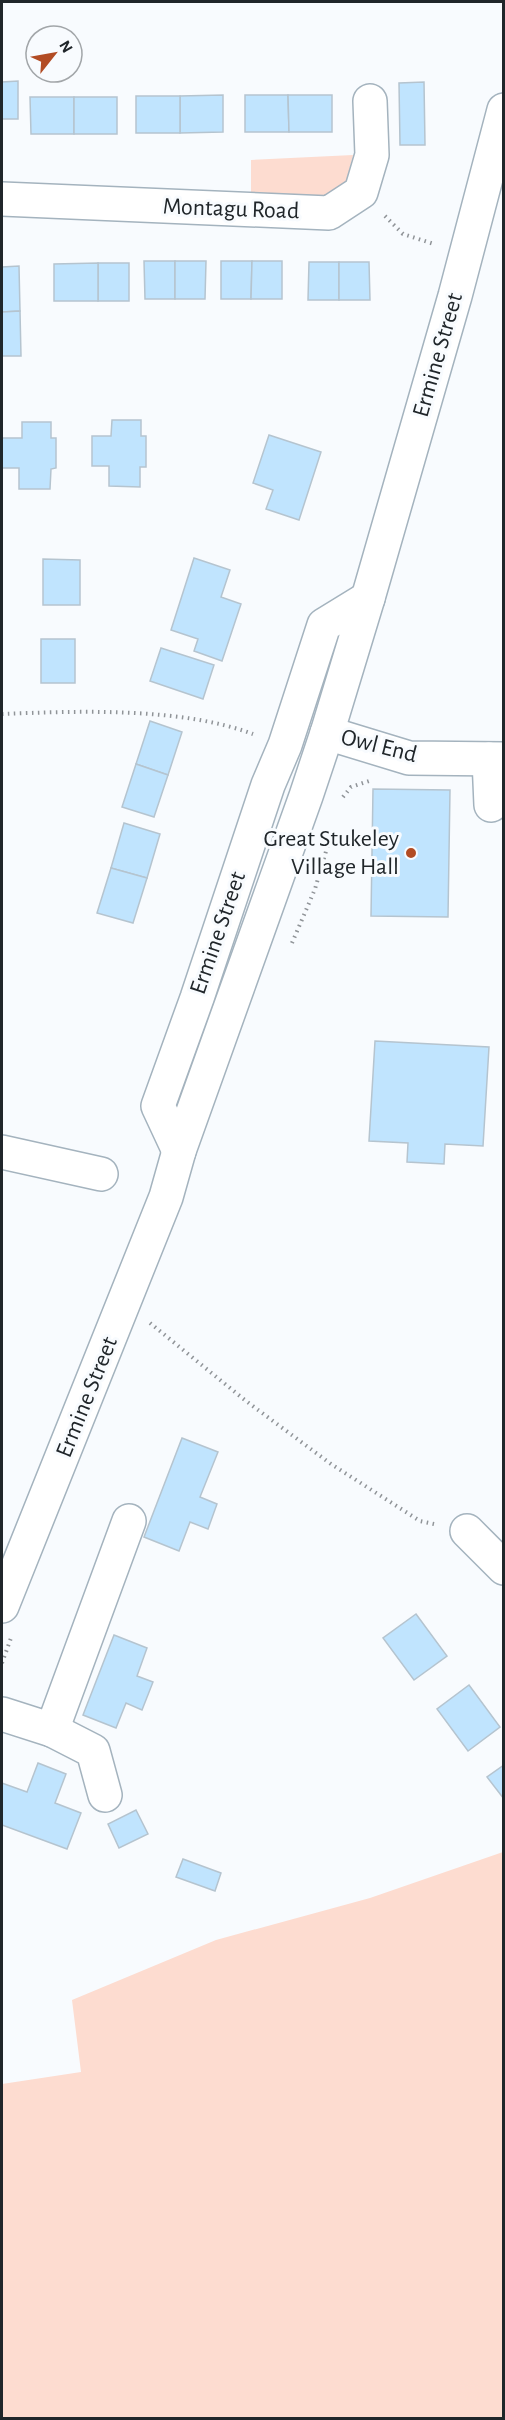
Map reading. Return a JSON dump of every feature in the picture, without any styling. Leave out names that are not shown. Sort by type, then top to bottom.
[{"type":"street","points":[[361,192],[372,155],[370,100]]},
{"type":"street","name":"Ermine Street","points":[[2,1606],[166,1197],[179,1151],[306,796],[368,598],[455,296],[504,110]]},
{"type":"street","name":"Montagu Road","points":[[2,199],[329,213],[361,192]]},
{"type":"street","name":"Ermine Street","points":[[179,1151],[158,1106],[197,998],[268,785],[285,745],[324,626],[368,598]]},
{"type":"street","name":"Owl End","points":[[327,733],[410,758],[496,759]]},
{"type":"street","points":[[491,805],[496,759]]},
{"type":"street","points":[[2,1152],[101,1174]]},
{"type":"street","points":[[52,1730],[129,1521]]},
{"type":"street","points":[[467,1531],[504,1568]]},
{"type":"street","points":[[2,1714],[52,1730],[93,1751],[105,1795]]},
{"type":"path","points":[[361,192],[403,234],[442,247]]},
{"type":"path","points":[[2,714],[64,712],[189,717],[242,730],[285,745]]},
{"type":"path","points":[[150,1322],[246,1401],[331,1464],[420,1521],[467,1531]]},
{"type":"shaded area","points":[[353,155],[345,186],[328,199],[251,201],[251,160]]},
{"type":"shaded area","points":[[503,1852],[503,2418],[2,2418],[2,2084],[81,2072],[72,2000],[216,1940],[370,1898]]},
{"type":"building","points":[[18,81],[18,119],[2,119],[2,82]]},
{"type":"building","points":[[424,82],[425,145],[400,145],[399,83]]},
{"type":"building","points":[[223,95],[223,132],[180,133],[180,96]]},
{"type":"building","points":[[245,95],[288,95],[289,132],[245,132]]},
{"type":"building","points":[[288,95],[332,95],[332,132],[289,132]]},
{"type":"building","points":[[136,96],[180,96],[180,133],[136,133]]},
{"type":"building","points":[[30,97],[74,97],[74,134],[31,134]]},
{"type":"building","points":[[74,97],[117,97],[117,134],[74,134]]},
{"type":"building","points":[[144,261],[175,261],[175,299],[145,299]]},
{"type":"building","points":[[175,261],[206,261],[205,299],[175,299]]},
{"type":"building","points":[[221,261],[252,261],[251,299],[221,299]]},
{"type":"building","points":[[252,261],[282,261],[282,299],[251,299]]},
{"type":"building","points":[[309,262],[339,262],[339,300],[308,300]]},
{"type":"building","points":[[339,262],[369,262],[370,300],[339,300]]},
{"type":"building","points":[[98,263],[129,263],[129,301],[98,301]]},
{"type":"building","points":[[98,263],[98,301],[54,301],[54,264]]},
{"type":"building","points":[[19,266],[20,311],[2,312],[2,267]]},
{"type":"building","points":[[20,311],[21,356],[2,356],[2,312]]},
{"type":"building","points":[[112,420],[141,420],[141,436],[146,436],[146,467],[140,467],[140,487],[109,486],[109,466],[92,466],[92,436],[111,436]]},
{"type":"building","points":[[22,422],[51,422],[51,438],[56,438],[56,468],[51,469],[50,489],[19,489],[19,468],[2,468],[2,438],[22,438]]},
{"type":"building","points":[[269,435],[321,452],[299,520],[266,509],[273,490],[253,483]]},
{"type":"building","points":[[194,558],[230,570],[221,597],[241,604],[222,661],[194,651],[198,639],[171,630]]},
{"type":"building","points":[[43,559],[80,560],[80,605],[43,605]]},
{"type":"building","points":[[41,639],[75,639],[75,683],[41,683]]},
{"type":"building","points":[[161,648],[214,665],[203,699],[150,681]]},
{"type":"building","points":[[150,721],[182,732],[168,775],[136,764]]},
{"type":"building","points":[[136,764],[168,775],[154,817],[122,807]]},
{"type":"building","name":"Great Stukeley Village Hall","points":[[373,789],[450,790],[448,917],[371,916]]},
{"type":"building","points":[[124,823],[160,834],[147,878],[111,868]]},
{"type":"building","points":[[111,868],[147,878],[133,923],[97,913]]},
{"type":"building","points":[[375,1041],[489,1047],[483,1146],[445,1144],[444,1164],[407,1162],[408,1143],[369,1141]]},
{"type":"building","points":[[182,1438],[218,1452],[200,1497],[217,1504],[208,1529],[190,1522],[179,1551],[144,1537]]},
{"type":"building","points":[[416,1614],[447,1656],[414,1680],[383,1638]]},
{"type":"building","points":[[114,1635],[147,1648],[137,1676],[153,1682],[142,1710],[126,1703],[116,1728],[83,1715]]},
{"type":"building","points":[[469,1685],[500,1727],[468,1751],[437,1709]]},
{"type":"building","points":[[38,1763],[66,1774],[55,1803],[81,1813],[67,1849],[2,1825],[2,1783],[27,1792]]},
{"type":"building","points":[[504,1765],[504,1799],[487,1777]]},
{"type":"building","points":[[136,1810],[148,1834],[119,1848],[108,1824]]},
{"type":"building","points":[[183,1859],[221,1873],[215,1891],[176,1877]]},
{"type":"place","name":"Great Stukeley Village Hall","points":[[411,853]]}]
